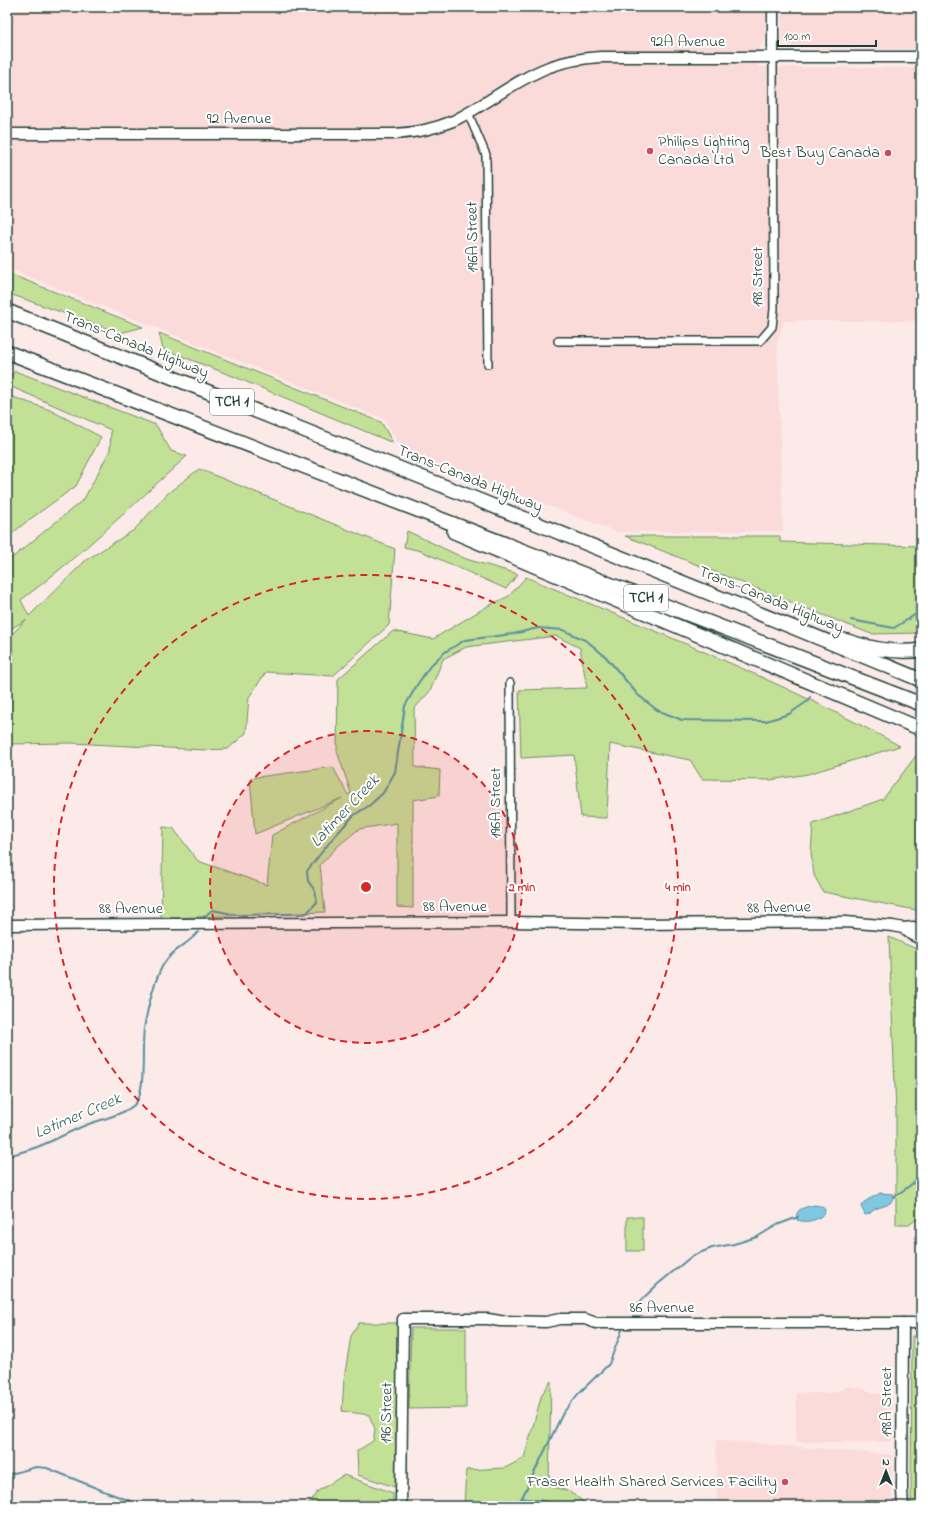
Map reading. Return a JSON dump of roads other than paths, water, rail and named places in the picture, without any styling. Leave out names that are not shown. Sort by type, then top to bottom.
[{"type":"highway","name":"Trans-Canada Highway","points":[[7,311],[457,493],[725,599],[921,680]]},
{"type":"highway","name":"TCH 1","points":[[7,352],[921,704]]},
{"type":"highway","points":[[371,493],[473,541],[921,729]]},
{"type":"highway","points":[[725,599],[856,644],[898,651],[921,650]]},
{"type":"street","name":"198 Street","points":[[558,341],[760,341],[772,327],[774,309],[774,7]]},
{"type":"street","name":"92A Avenue","points":[[468,113],[543,70],[563,62],[579,59],[600,57],[921,57]]},
{"type":"street","name":"92 Avenue","points":[[7,134],[394,134],[434,128],[453,121],[468,113]]},
{"type":"street","name":"196A Street","points":[[468,113],[486,155],[488,364]]},
{"type":"street","name":"196A Street","points":[[510,683],[511,922]]},
{"type":"street","name":"88 Avenue","points":[[7,925],[511,922],[657,924],[845,922],[886,925],[903,928],[914,927],[921,930]]},
{"type":"street","points":[[903,928],[912,935],[921,939]]},
{"type":"street","name":"86 Avenue","points":[[403,1320],[488,1319],[500,1321],[546,1322],[560,1319],[585,1319],[596,1323],[921,1323]]},
{"type":"street","name":"196 Street","points":[[400,1506],[403,1320]]},
{"type":"street","name":"198A Street","points":[[903,1323],[903,1506]]},
{"type":"water","points":[[880,1193],[893,1194],[894,1196],[891,1202],[887,1205],[875,1209],[869,1214],[865,1215],[861,1206],[862,1204]]},
{"type":"water","points":[[815,1205],[822,1207],[825,1212],[816,1219],[804,1221],[797,1220],[797,1213],[799,1211],[805,1207]]},
{"type":"waterway","name":"Latimer Creek","points":[[851,620],[894,628],[921,611]]},
{"type":"waterway","name":"Latimer Creek","points":[[204,917],[212,910],[238,915],[307,913],[317,902],[315,891],[308,881],[307,871],[333,838],[354,815],[370,805],[383,793],[395,772],[405,706],[430,666],[445,652],[465,640],[513,634],[538,628],[563,630],[587,641],[606,657],[638,695],[657,710],[682,720],[766,721],[789,714],[808,701],[810,697]]},
{"type":"waterway","name":"Latimer Creek","points":[[7,1156],[38,1147],[86,1125],[124,1112],[134,1105],[141,1091],[143,1037],[154,987],[166,960],[198,932]]},
{"type":"waterway","points":[[893,1197],[921,1177]]},
{"type":"waterway","points":[[633,1308],[658,1284],[692,1256],[712,1248],[734,1244],[757,1237],[777,1225],[798,1217]]},
{"type":"waterway","points":[[518,1506],[563,1413],[578,1394],[609,1364],[622,1330]]},
{"type":"waterway","points":[[7,1475],[36,1467],[47,1468],[144,1506]]},
{"type":"waterway","points":[[521,1498],[563,1504],[566,1506]]},
{"type":"place","name":"Philips Lighting Canada Ltd","points":[[650,151]]},
{"type":"place","name":"Best Buy Canada","points":[[888,153]]},
{"type":"place","name":"Fraser Health Shared Services Facility","points":[[785,1482]]}]
